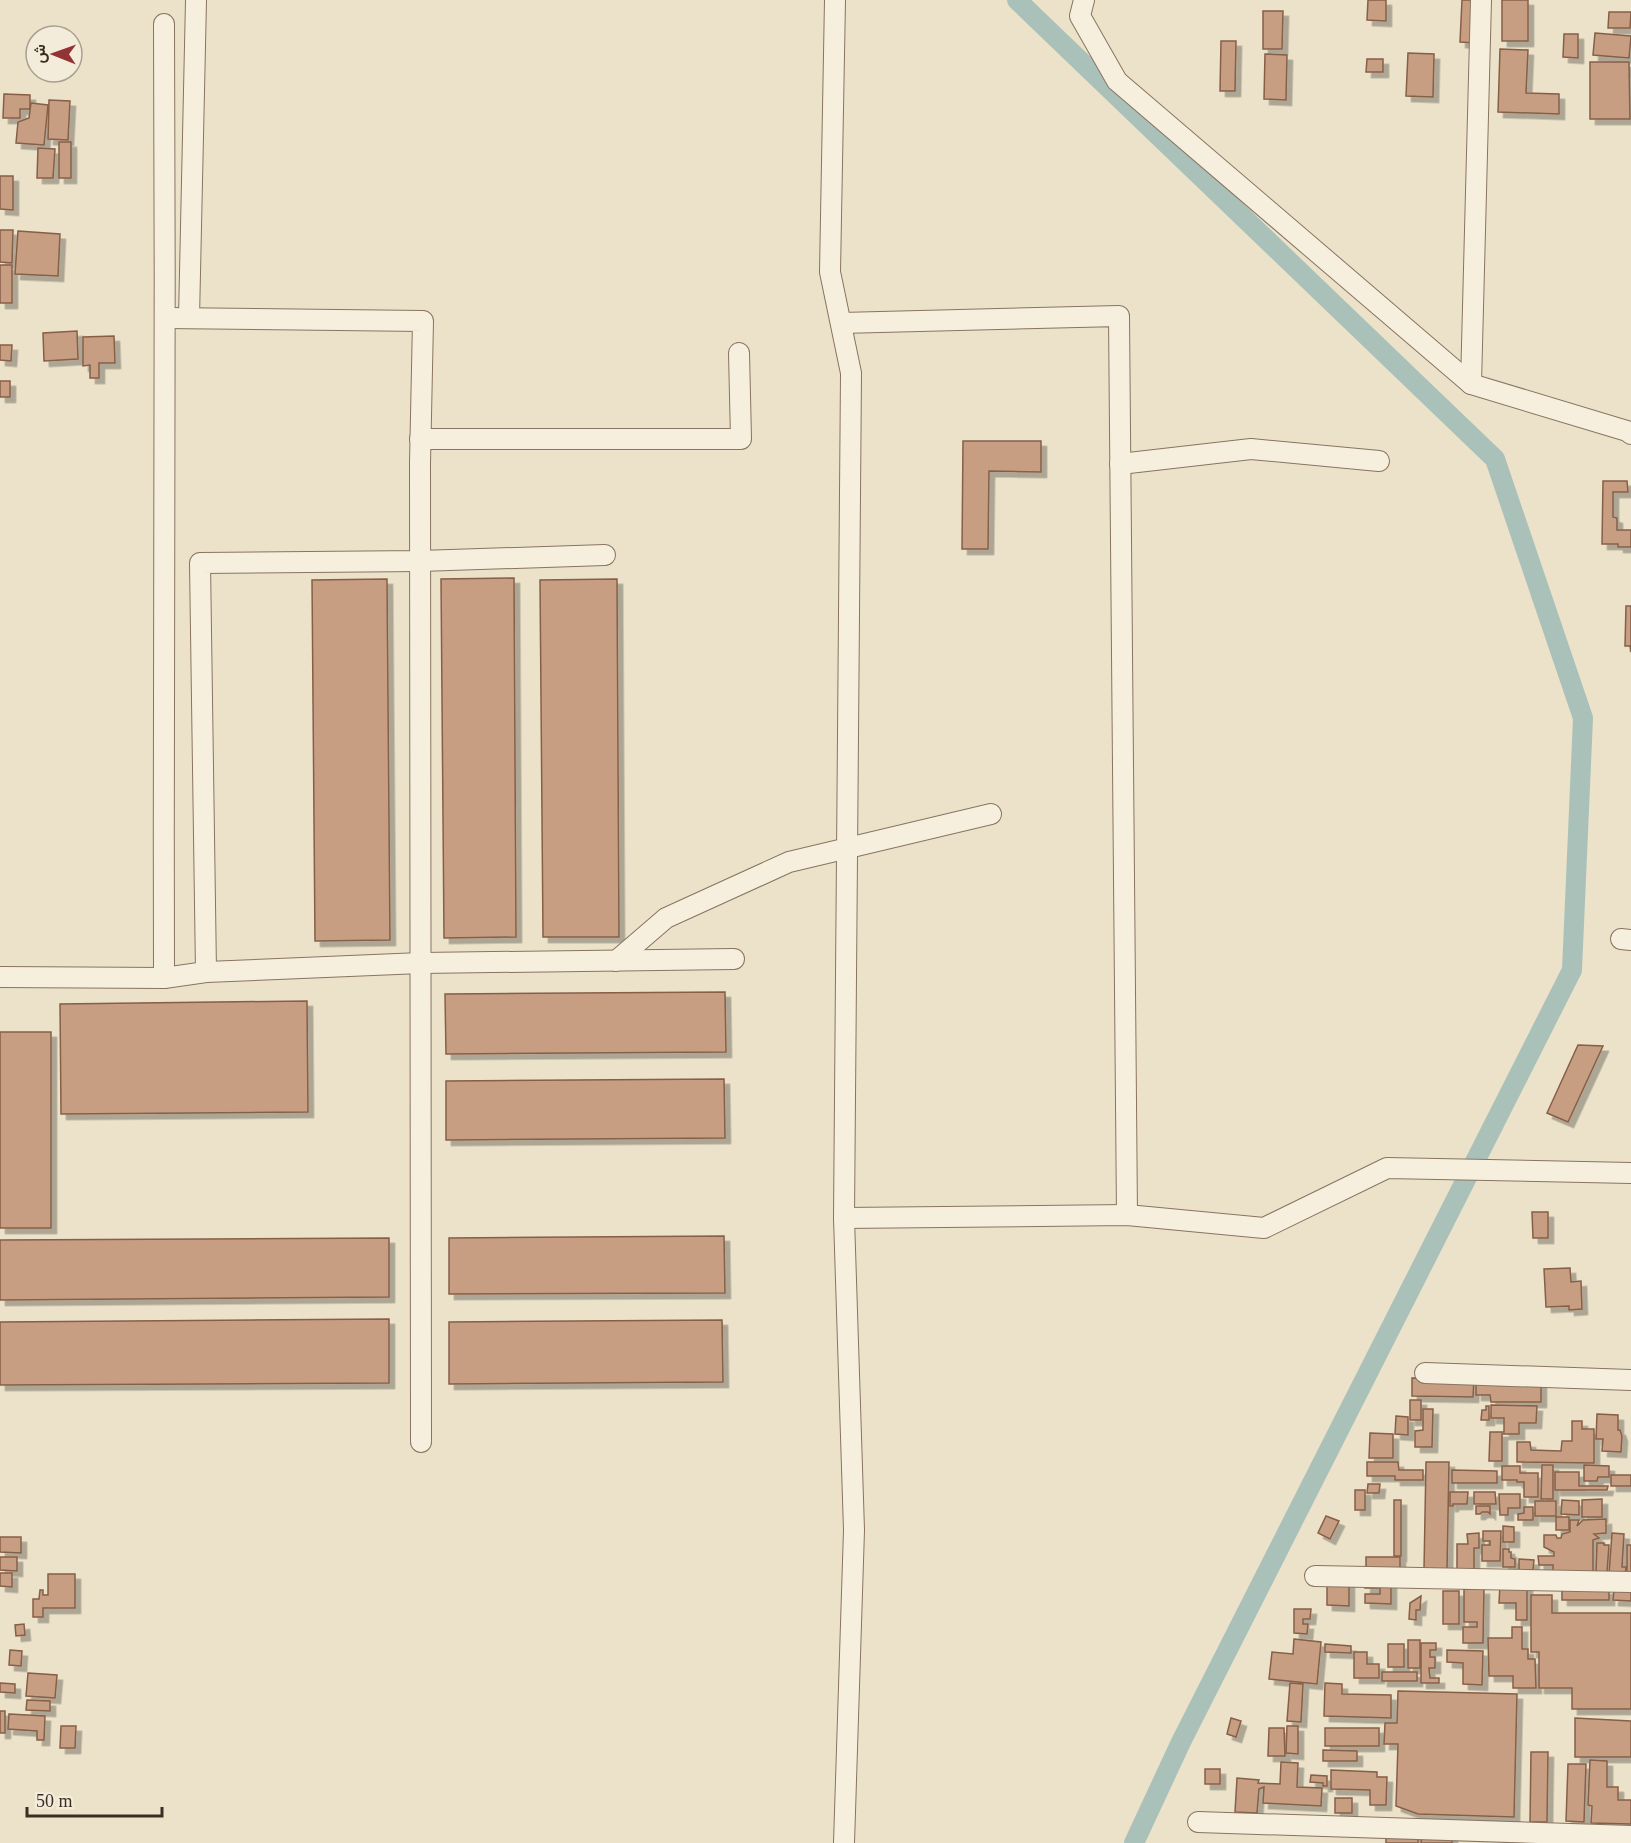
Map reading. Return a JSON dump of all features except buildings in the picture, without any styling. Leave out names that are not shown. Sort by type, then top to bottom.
[{"type":"street","points":[[189,318],[196,0]]},
{"type":"street","points":[[835,0],[830,272],[851,373],[844,1218],[854,1530],[844,1843]]},
{"type":"street","points":[[1084,0],[1080,16],[1117,81],[1471,384],[1630,430]]},
{"type":"street","points":[[1471,384],[1481,0]]},
{"type":"street","points":[[164,24],[166,318],[163,550],[164,978]]},
{"type":"street","points":[[841,324],[1119,316],[1126,1215]]},
{"type":"street","points":[[166,318],[423,321],[420,440],[422,1442]]},
{"type":"street","points":[[420,440],[741,439],[739,353]]},
{"type":"street","points":[[1120,464],[1251,449],[1379,461]]},
{"type":"street","points":[[206,972],[200,563],[420,561],[606,555]]},
{"type":"street","points":[[616,961],[666,918],[789,862],[991,814]]},
{"type":"street","points":[[0,977],[164,978],[206,972],[421,963],[734,959]]},
{"type":"street","points":[[844,1218],[1126,1215],[1263,1228],[1387,1168],[1631,1173]]},
{"type":"street","points":[[1425,1373],[1631,1380]]},
{"type":"street","points":[[1316,1576],[1631,1582]]},
{"type":"street","points":[[1198,1822],[1556,1838],[1631,1836]]},
{"type":"waterway","points":[[1017,0],[1495,459],[1583,718],[1572,970],[1181,1742],[1134,1843]]}]
